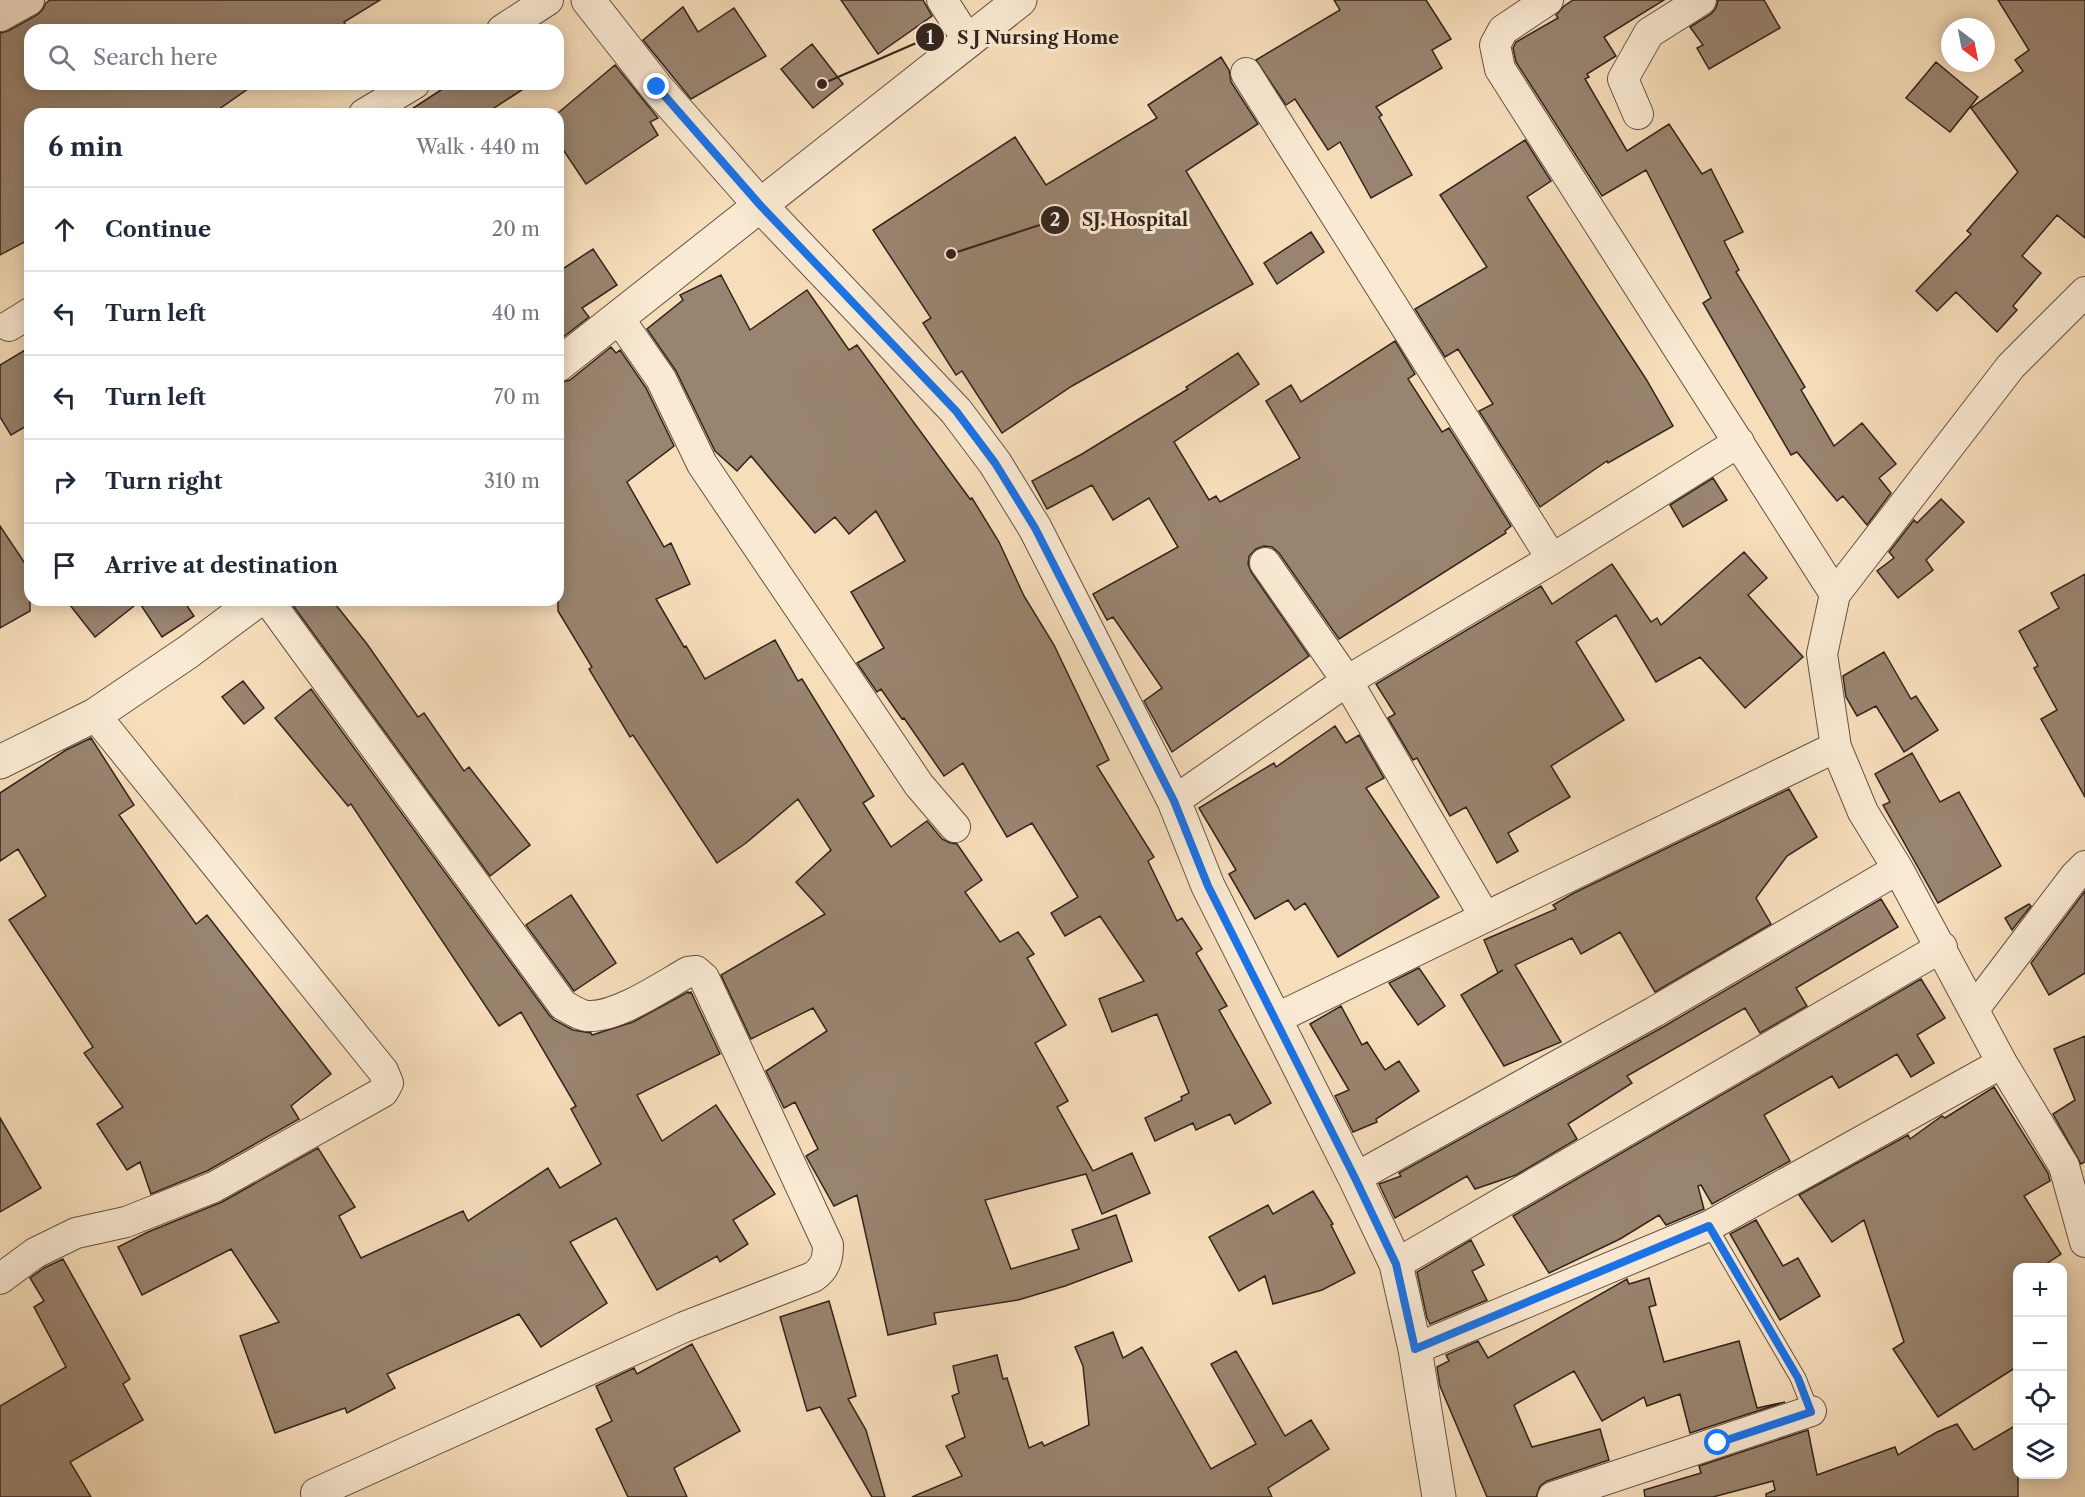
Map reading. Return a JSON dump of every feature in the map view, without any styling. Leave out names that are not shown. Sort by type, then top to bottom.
[{"type":"street","points":[[0,16],[29,0]]},
{"type":"street","points":[[511,24],[548,0]]},
{"type":"street","points":[[588,0],[657,87],[760,205],[956,411],[995,463],[1035,528],[1174,801],[1208,886],[1396,1264],[1415,1349],[1439,1497]]},
{"type":"street","points":[[942,0],[969,42]]},
{"type":"street","points":[[564,360],[1020,0]]},
{"type":"street","points":[[1548,0],[1503,30],[1495,45],[1500,69],[1835,594]]},
{"type":"street","points":[[1638,114],[1623,79],[1633,60],[1649,33],[1701,0]]},
{"type":"street","points":[[1246,73],[1552,559]]},
{"type":"street","points":[[374,108],[404,90]]},
{"type":"street","points":[[2085,292],[2011,366],[1835,594],[1822,654],[1836,747],[1863,812],[1942,947],[2002,1063],[2064,1166],[2085,1242]]},
{"type":"street","points":[[618,317],[661,379],[702,464],[919,785],[955,827]]},
{"type":"street","points":[[1174,801],[1347,681],[1552,559],[1739,442]]},
{"type":"street","points":[[1265,563],[1347,681],[1485,917]]},
{"type":"street","points":[[0,762],[95,715],[188,652],[250,606]]},
{"type":"street","points":[[272,606],[563,1005],[582,1015],[603,1015],[619,1010],[688,972],[696,971],[704,978],[828,1245],[825,1264],[813,1277],[684,1327],[314,1496]]},
{"type":"street","points":[[0,1279],[35,1253],[76,1233],[126,1222],[214,1187],[383,1092],[388,1083],[383,1071],[95,715]]},
{"type":"street","points":[[1275,1018],[1836,747]]},
{"type":"street","points":[[1974,1009],[2085,866]]},
{"type":"street","points":[[1355,1178],[1654,1012],[1898,869]]},
{"type":"street","points":[[1396,1264],[1942,947]]},
{"type":"street","points":[[1415,1349],[1709,1226],[2002,1063]]},
{"type":"street","points":[[1553,1497],[1811,1412]]},
{"type":"lane","points":[[1709,1226],[1798,1378],[1811,1412]]},
{"type":"building","points":[[50,0],[380,0],[344,22],[345,24],[24,24],[24,90],[246,90],[221,108],[24,108],[24,242],[0,255],[0,33],[37,15]]},
{"type":"building","points":[[841,0],[923,0],[932,16],[878,54]]},
{"type":"building","points":[[1334,0],[1426,0],[1451,39],[1432,50],[1442,68],[1376,107],[1382,115],[1379,117],[1412,175],[1371,198],[1340,142],[1328,150],[1295,99],[1286,105],[1256,60],[1340,10]]},
{"type":"building","points":[[1573,0],[1664,0],[1604,37],[1616,56],[1587,74],[1589,77],[1585,79],[1627,151],[1669,124],[1702,174],[1711,169],[1743,232],[1724,241],[1739,270],[1736,272],[1805,387],[1801,390],[1834,446],[1862,423],[1896,464],[1879,478],[1891,493],[1867,525],[1843,496],[1837,501],[1797,452],[1791,455],[1703,303],[1711,298],[1646,170],[1602,196],[1516,62],[1513,48],[1516,42],[1558,18],[1556,15]]},
{"type":"building","points":[[1718,0],[1764,0],[1780,28],[1709,69],[1697,48],[1703,45],[1690,27],[1711,14]]},
{"type":"building","points":[[1998,0],[2085,0],[2085,238],[2057,215],[2022,256],[2041,273],[2013,306],[2017,310],[1997,332],[1956,292],[1937,311],[1916,291],[1971,234],[1967,231],[2018,172],[1971,108],[2023,71],[2015,60],[2029,50]]},
{"type":"building","points":[[683,7],[698,32],[734,8],[766,56],[691,99],[643,40]]},
{"type":"building","points":[[812,44],[843,84],[813,108],[781,69]]},
{"type":"building","points":[[1221,57],[1229,70],[1231,82],[1258,124],[1186,171],[1253,284],[1072,386],[1002,433],[962,371],[956,375],[923,323],[931,318],[873,230],[1015,137],[1046,185],[1157,118],[1148,105]]},
{"type":"building","points":[[1936,62],[1941,66],[1941,72],[1948,72],[1978,97],[1950,132],[1906,98]]},
{"type":"building","points":[[615,65],[658,118],[650,122],[658,135],[586,184],[564,151],[564,108]]},
{"type":"building","points":[[441,90],[522,90],[494,108],[413,108]]},
{"type":"building","points":[[1525,140],[1551,181],[1527,197],[1646,379],[1673,426],[1608,463],[1607,461],[1540,507],[1479,411],[1493,404],[1458,349],[1445,357],[1415,309],[1487,267],[1440,195]]},
{"type":"building","points":[[1311,232],[1324,252],[1277,284],[1264,263]]},
{"type":"building","points":[[593,249],[617,285],[582,308],[589,317],[564,336],[564,268]]},
{"type":"building","points":[[721,275],[750,330],[807,290],[849,350],[857,345],[970,499],[972,498],[999,542],[1024,596],[1054,645],[1109,760],[1097,766],[1154,857],[1148,861],[1177,921],[1182,918],[1202,949],[1196,953],[1227,1006],[1219,1010],[1271,1103],[1235,1124],[1230,1114],[1196,1130],[1193,1123],[1155,1141],[1145,1118],[1182,1100],[1181,1097],[1189,1093],[1157,1014],[1112,1032],[1099,999],[1144,981],[1100,916],[1065,936],[1051,913],[1078,897],[1032,823],[1007,837],[963,763],[944,776],[904,718],[902,719],[881,689],[877,692],[857,663],[884,648],[851,592],[905,561],[876,511],[849,534],[835,517],[815,533],[751,456],[737,471],[715,451],[676,371],[647,329],[683,300],[680,295]]},
{"type":"building","points":[[1395,341],[1415,374],[1408,379],[1442,432],[1449,428],[1511,526],[1505,531],[1506,533],[1339,639],[1279,553],[1272,547],[1264,546],[1256,549],[1249,556],[1248,564],[1251,572],[1309,656],[1172,752],[1144,701],[1162,688],[1113,617],[1107,620],[1093,594],[1178,547],[1149,498],[1113,520],[1092,485],[1047,509],[1032,481],[1082,454],[1188,389],[1186,387],[1238,353],[1259,384],[1174,442],[1209,500],[1216,496],[1220,502],[1300,458],[1266,401],[1291,385],[1301,402]]},
{"type":"building","points":[[611,347],[616,353],[620,350],[646,388],[674,446],[627,482],[664,547],[671,543],[690,584],[656,599],[705,679],[775,640],[798,681],[802,679],[874,796],[863,803],[891,847],[927,821],[942,839],[957,844],[982,880],[965,892],[1000,942],[1018,932],[1034,954],[1027,958],[1066,1025],[1035,1043],[1068,1101],[1057,1107],[1093,1171],[1132,1153],[1150,1193],[1102,1214],[1086,1174],[985,1200],[1011,1269],[1079,1249],[1072,1230],[1116,1215],[1132,1261],[1065,1286],[1018,1300],[934,1313],[936,1324],[888,1335],[857,1195],[834,1206],[806,1156],[818,1149],[795,1102],[784,1108],[766,1071],[827,1031],[813,1008],[751,1039],[721,975],[825,914],[796,882],[831,850],[798,799],[746,843],[717,863],[633,735],[630,737],[589,669],[592,667],[558,611],[558,606],[564,606],[564,382],[570,380]]},
{"type":"building","points":[[24,351],[24,427],[11,435],[0,417],[0,365]]},
{"type":"building","points":[[1713,478],[1727,500],[1683,527],[1670,505]]},
{"type":"building","points":[[1941,499],[1964,522],[1926,560],[1933,570],[1898,598],[1877,571],[1894,558],[1889,552],[1914,520],[1917,523]]},
{"type":"building","points":[[0,526],[24,562],[24,606],[30,606],[30,611],[0,628]]},
{"type":"building","points":[[1744,552],[1767,578],[1748,595],[1803,657],[1745,708],[1700,657],[1656,682],[1616,615],[1576,642],[1624,720],[1551,766],[1570,797],[1508,833],[1518,851],[1497,863],[1466,807],[1450,816],[1417,758],[1413,760],[1388,718],[1395,714],[1376,684],[1541,586],[1552,604],[1612,564],[1651,622],[1657,618],[1661,625]]},
{"type":"building","points":[[2085,574],[2085,797],[2041,719],[2057,710],[2034,668],[2038,666],[2019,631],[2059,608],[2051,593]]},
{"type":"building","points":[[71,606],[134,606],[95,637]]},
{"type":"building","points":[[142,606],[187,606],[194,616],[162,637]]},
{"type":"building","points":[[293,606],[337,606],[367,644],[418,717],[424,713],[464,771],[469,767],[530,845],[490,876]]},
{"type":"building","points":[[1884,652],[1911,699],[1916,696],[1938,730],[1904,752],[1876,706],[1857,716],[1846,697],[1843,676]]},
{"type":"building","points":[[243,681],[264,708],[244,724],[222,697]]},
{"type":"building","points":[[311,689],[554,1020],[573,1030],[592,1035],[633,1022],[691,992],[720,1054],[637,1095],[662,1141],[716,1105],[775,1194],[733,1220],[748,1244],[720,1262],[717,1256],[657,1290],[616,1218],[570,1242],[607,1303],[541,1347],[519,1314],[387,1374],[395,1388],[347,1413],[345,1408],[275,1433],[240,1336],[279,1322],[231,1249],[142,1295],[118,1247],[148,1232],[222,1202],[318,1148],[355,1207],[339,1216],[361,1258],[463,1211],[468,1221],[548,1168],[560,1188],[601,1164],[571,1109],[576,1106],[521,1012],[499,1026],[351,804],[348,806],[275,718]]},
{"type":"building","points":[[1335,726],[1346,743],[1359,735],[1384,778],[1366,788],[1439,897],[1338,957],[1305,903],[1295,910],[1288,900],[1255,919],[1229,874],[1236,870],[1199,808],[1274,763],[1276,767]]},
{"type":"building","points":[[91,738],[134,805],[119,815],[196,924],[207,915],[331,1074],[291,1106],[299,1119],[207,1171],[151,1194],[140,1162],[127,1170],[97,1124],[123,1107],[84,1053],[93,1047],[9,920],[46,896],[18,849],[0,861],[0,793],[66,750]]},
{"type":"building","points":[[1912,753],[1940,802],[1959,792],[2001,866],[1938,903],[1883,805],[1890,802],[1875,774]]},
{"type":"building","points":[[1789,789],[1817,837],[1787,856],[1756,898],[1771,924],[1655,992],[1620,932],[1581,954],[1572,938],[1515,965],[1561,1042],[1504,1066],[1461,995],[1498,973],[1484,940],[1556,909],[1553,905],[1574,893]]},
{"type":"building","points":[[2085,891],[2085,973],[2049,995],[2031,963]]},
{"type":"building","points":[[571,895],[616,963],[574,991],[526,925]]},
{"type":"building","points":[[1881,899],[1898,927],[1796,988],[1807,1006],[1760,1033],[1745,1008],[1627,1076],[1632,1083],[1568,1124],[1577,1139],[1516,1175],[1475,1189],[1467,1176],[1395,1218],[1379,1184],[1401,1176],[1399,1173],[1663,1027]]},
{"type":"building","points":[[2029,904],[2031,906],[2012,930],[2005,918]]},
{"type":"building","points":[[1419,968],[1445,1006],[1418,1025],[1389,983]]},
{"type":"building","points":[[1921,979],[1945,1018],[1917,1035],[1934,1063],[1911,1077],[1897,1054],[1839,1088],[1832,1076],[1764,1115],[1790,1161],[1712,1204],[1701,1185],[1698,1186],[1704,1209],[1666,1225],[1659,1215],[1620,1239],[1549,1273],[1513,1216]]},
{"type":"building","points":[[1341,1006],[1362,1045],[1367,1042],[1385,1070],[1399,1061],[1419,1091],[1376,1119],[1377,1122],[1353,1132],[1335,1096],[1349,1090],[1310,1024]]},
{"type":"building","points":[[2085,1036],[2085,1162],[2081,1164],[2053,1114],[2075,1100],[2054,1049]]},
{"type":"building","points":[[1994,1087],[2048,1173],[2050,1181],[2024,1196],[2061,1254],[2048,1263],[2013,1263],[2013,1369],[1938,1417],[1893,1349],[1904,1342],[1864,1220],[1832,1242],[1799,1195],[1908,1135],[1910,1139],[1942,1116],[1945,1118]]},
{"type":"building","points":[[0,1118],[41,1188],[0,1212]]},
{"type":"building","points":[[1313,1191],[1333,1224],[1331,1225],[1355,1273],[1322,1290],[1273,1304],[1265,1276],[1239,1291],[1209,1237],[1268,1205],[1273,1214]]},
{"type":"building","points":[[1756,1220],[1783,1266],[1798,1258],[1820,1296],[1780,1320],[1730,1234]]},
{"type":"building","points":[[1471,1240],[1484,1265],[1472,1271],[1487,1300],[1430,1324],[1417,1272]]},
{"type":"building","points":[[63,1259],[130,1379],[123,1384],[143,1420],[70,1462],[91,1497],[0,1497],[0,1406],[66,1367],[34,1307],[44,1301],[30,1278]]},
{"type":"building","points":[[1649,1278],[1656,1305],[1649,1307],[1664,1362],[1739,1341],[1757,1408],[1785,1402],[1690,1433],[1680,1394],[1647,1406],[1644,1397],[1602,1421],[1574,1371],[1514,1405],[1532,1447],[1600,1429],[1609,1460],[1547,1481],[1540,1486],[1536,1497],[1487,1497],[1440,1386],[1437,1367],[1449,1361],[1446,1355],[1478,1341],[1488,1358],[1627,1279],[1629,1284]]},
{"type":"building","points":[[829,1301],[856,1396],[848,1399],[866,1430],[885,1497],[872,1497],[820,1407],[807,1411],[780,1317]]},
{"type":"building","points":[[1113,1332],[1123,1358],[1142,1347],[1211,1469],[1256,1444],[1211,1364],[1236,1351],[1285,1436],[1311,1420],[1329,1449],[1268,1488],[1272,1497],[912,1497],[962,1476],[946,1446],[965,1437],[952,1396],[959,1393],[953,1366],[997,1355],[1003,1379],[1007,1378],[1029,1448],[1042,1442],[1044,1446],[1089,1425],[1083,1366],[1075,1347]]},
{"type":"building","points":[[692,1344],[740,1431],[674,1468],[687,1497],[628,1497],[596,1429],[612,1421],[596,1386],[634,1368],[637,1374]]},
{"type":"building","points":[[1957,1424],[1974,1450],[2013,1427],[2013,1479],[2018,1479],[2018,1497],[1766,1497],[1766,1494],[1775,1490],[1773,1481],[1713,1497],[1645,1497],[1644,1490],[1701,1473],[1699,1466],[1808,1430],[1817,1475],[1895,1447],[1898,1455],[1937,1432]]},
{"type":"place","name":"S J Nursing Home","points":[[822,84]]},
{"type":"place","name":"SJ. Hospital","points":[[951,254]]},
{"type":"route","points":[[657,87],[760,205],[956,411],[995,463],[1035,528],[1174,801],[1208,886],[1396,1264],[1415,1349],[1709,1226],[1798,1378],[1811,1412],[1718,1443]]}]
